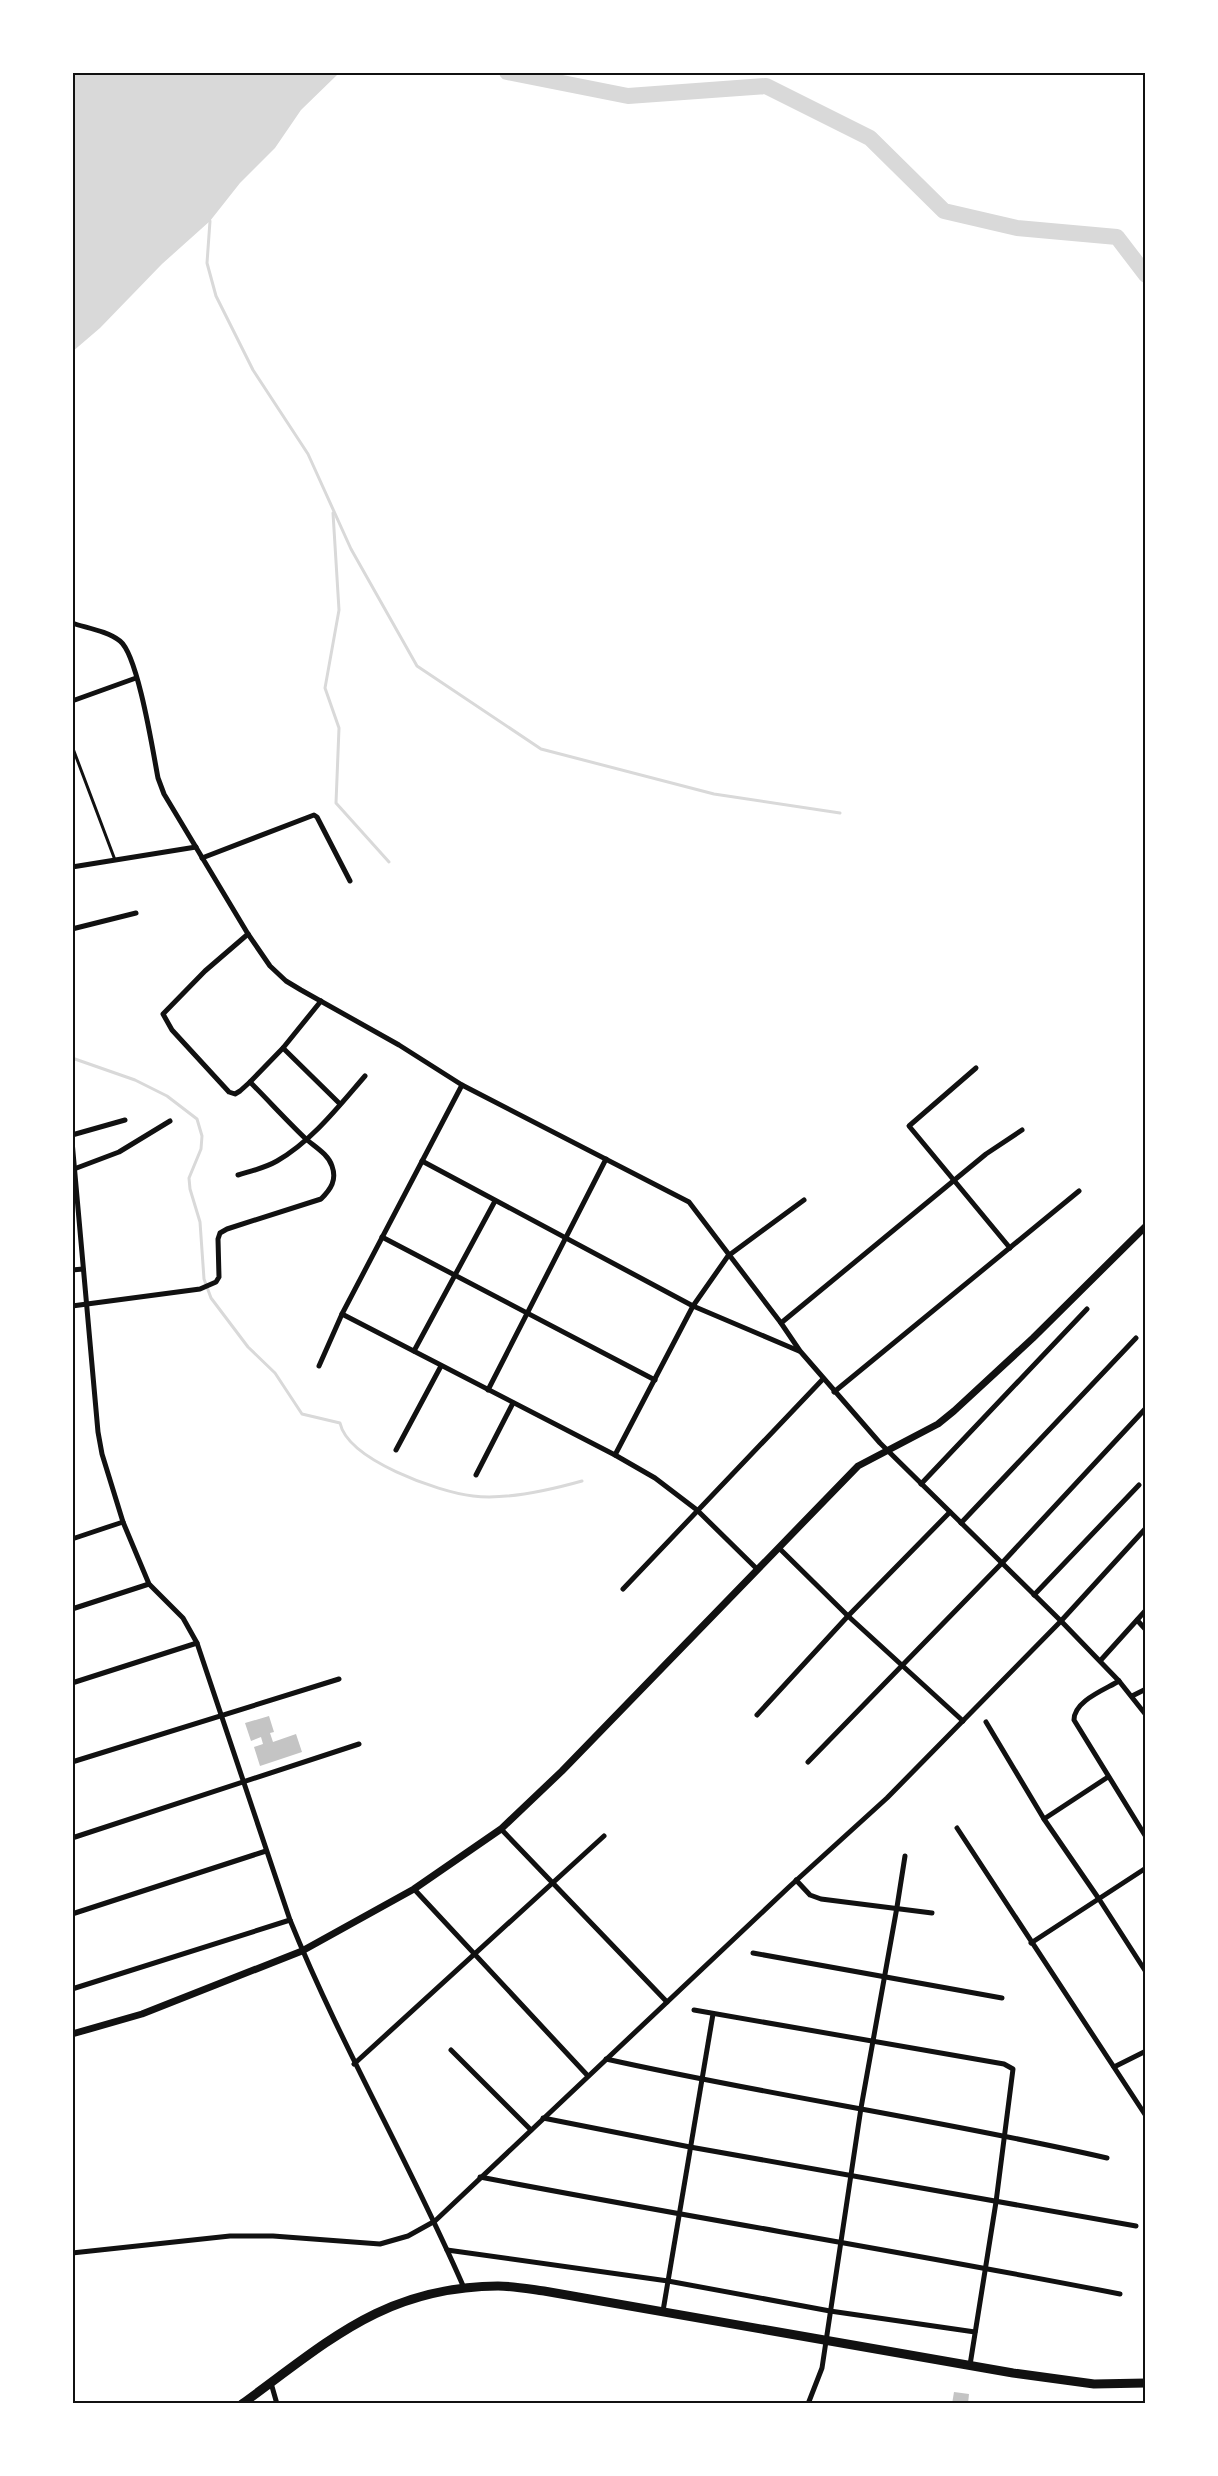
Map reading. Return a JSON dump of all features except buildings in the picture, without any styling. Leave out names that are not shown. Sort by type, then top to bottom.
[{"type":"main road","points":[[242,2404],[335,2336],[366,2317],[418,2296],[464,2288],[501,2286],[544,2290],[970,2365],[1094,2384],[1146,2384]]},
{"type":"street","points":[[72,622],[120,641],[129,654],[158,778],[164,794],[248,934],[270,966],[281,976],[321,1001],[462,1084],[689,1202],[781,1323],[800,1352],[834,1392],[887,1450],[1100,1661],[1146,1715]]},
{"type":"street","points":[[72,630],[80,626]]},
{"type":"street","points":[[72,701],[136,678]]},
{"type":"street","points":[[202,858],[314,815],[350,881]]},
{"type":"street","points":[[72,867],[195,847]]},
{"type":"street","points":[[72,929],[136,913]]},
{"type":"street","points":[[248,934],[206,970],[163,1014],[172,1030],[229,1092],[235,1094],[250,1082],[283,1048],[321,1001]]},
{"type":"street","points":[[283,1048],[340,1104]]},
{"type":"street","points":[[976,1068],[909,1126],[1010,1248]]},
{"type":"street","points":[[238,1175],[279,1160],[306,1139],[365,1076]]},
{"type":"street","points":[[72,1306],[200,1289],[212,1284],[219,1277],[218,1239],[220,1233],[321,1199],[328,1192],[334,1179],[332,1164],[250,1082]]},
{"type":"street","points":[[319,1366],[342,1314],[462,1084]]},
{"type":"street","points":[[72,1135],[125,1120]]},
{"type":"street","points":[[73,1169],[120,1152],[170,1121]]},
{"type":"street","points":[[781,1323],[954,1180],[997,1146],[1022,1130]]},
{"type":"street","points":[[72,1143],[75,1206],[100,1443],[123,1522],[149,1584],[183,1618],[197,1643],[245,1781],[266,1851],[302,1951],[354,2064],[435,2221],[464,2288]]},
{"type":"street","points":[[489,1390],[606,1159]]},
{"type":"street","points":[[422,1161],[693,1306],[800,1352]]},
{"type":"street","points":[[834,1392],[1079,1191]]},
{"type":"street","points":[[615,1455],[693,1306],[728,1256],[804,1200]]},
{"type":"street","points":[[414,1351],[495,1201]]},
{"type":"street","points":[[72,2034],[142,2014],[302,1951],[414,1889],[501,1829],[562,1771],[858,1466],[938,1424],[954,1411],[1033,1338],[1146,1226]]},
{"type":"street","points":[[382,1237],[655,1380]]},
{"type":"street","points":[[72,1239],[80,1238]]},
{"type":"street","points":[[72,1270],[83,1269]]},
{"type":"street","points":[[921,1484],[1087,1309]]},
{"type":"street","points":[[342,1314],[615,1455],[655,1478],[698,1510],[758,1569]]},
{"type":"street","points":[[961,1523],[1136,1338]]},
{"type":"street","points":[[396,1450],[441,1366]]},
{"type":"street","points":[[623,1589],[823,1379]]},
{"type":"street","points":[[476,1475],[513,1403]]},
{"type":"street","points":[[808,1762],[1002,1563],[1146,1408]]},
{"type":"street","points":[[1034,1595],[1139,1485]]},
{"type":"street","points":[[757,1715],[848,1616],[950,1512]]},
{"type":"street","points":[[72,1539],[123,1522]]},
{"type":"street","points":[[72,2253],[230,2236],[273,2236],[380,2244],[408,2236],[435,2221],[796,1880],[887,1798],[1060,1621],[1146,1528]]},
{"type":"street","points":[[779,1548],[848,1616],[963,1721]]},
{"type":"street","points":[[72,1609],[149,1584]]},
{"type":"street","points":[[1100,1661],[1146,1610]]},
{"type":"street","points":[[1137,1620],[1146,1630]]},
{"type":"street","points":[[72,1683],[197,1643]]},
{"type":"street","points":[[72,1762],[339,1679]]},
{"type":"street","points":[[1119,1681],[1079,1706],[1074,1716],[1075,1724],[1146,1837]]},
{"type":"street","points":[[1132,1696],[1146,1689]]},
{"type":"street","points":[[986,1722],[1044,1819],[1100,1899],[1146,1972]]},
{"type":"street","points":[[72,1838],[359,1744]]},
{"type":"street","points":[[1044,1819],[1108,1777]]},
{"type":"street","points":[[957,1828],[1146,2116]]},
{"type":"street","points":[[501,1829],[667,2002]]},
{"type":"street","points":[[354,2064],[604,1836]]},
{"type":"street","points":[[72,1914],[266,1851]]},
{"type":"street","points":[[808,2404],[822,2368],[861,2108],[904,1856]]},
{"type":"street","points":[[1031,1943],[1146,1869]]},
{"type":"street","points":[[796,1880],[810,1895],[821,1899],[932,1913]]},
{"type":"street","points":[[414,1889],[588,2076]]},
{"type":"street","points":[[72,1989],[290,1920]]},
{"type":"street","points":[[753,1953],[1002,1998]]},
{"type":"street","points":[[693,2010],[1013,2068],[1014,2075],[996,2202],[970,2365]]},
{"type":"street","points":[[663,2311],[713,2014]]},
{"type":"street","points":[[451,2050],[531,2130]]},
{"type":"street","points":[[1114,2067],[1146,2051]]},
{"type":"street","points":[[606,2059],[702,2080],[1005,2135],[1107,2158]]},
{"type":"street","points":[[543,2118],[690,2147],[1136,2226]]},
{"type":"street","points":[[480,2177],[679,2215],[986,2267],[1120,2294]]},
{"type":"street","points":[[447,2250],[668,2281],[831,2311],[975,2332]]},
{"type":"street","points":[[271,2383],[277,2404]]},
{"type":"lane","points":[[72,746],[115,860]]},
{"type":"shaded area","points":[[72,72],[344,72],[337,75],[301,110],[275,148],[240,183],[210,221],[162,264],[100,328],[72,352]]},
{"type":"waterway","points":[[507,72],[628,96],[766,86],[870,138],[944,211],[1017,228],[1117,237],[1146,275]]},
{"type":"waterway","points":[[210,221],[207,263],[216,296],[253,370],[308,454],[351,549],[417,666],[541,749],[714,794],[840,813]]},
{"type":"waterway","points":[[333,513],[339,610],[325,688],[339,728],[336,803],[389,862]]},
{"type":"waterway","points":[[72,1058],[135,1080],[167,1096],[197,1119],[202,1136],[201,1149],[189,1178],[200,1222],[204,1279],[211,1298],[248,1347],[275,1373],[302,1414],[340,1423],[347,1437],[359,1449],[396,1472],[458,1493],[499,1497],[542,1491],[582,1481]]}]
